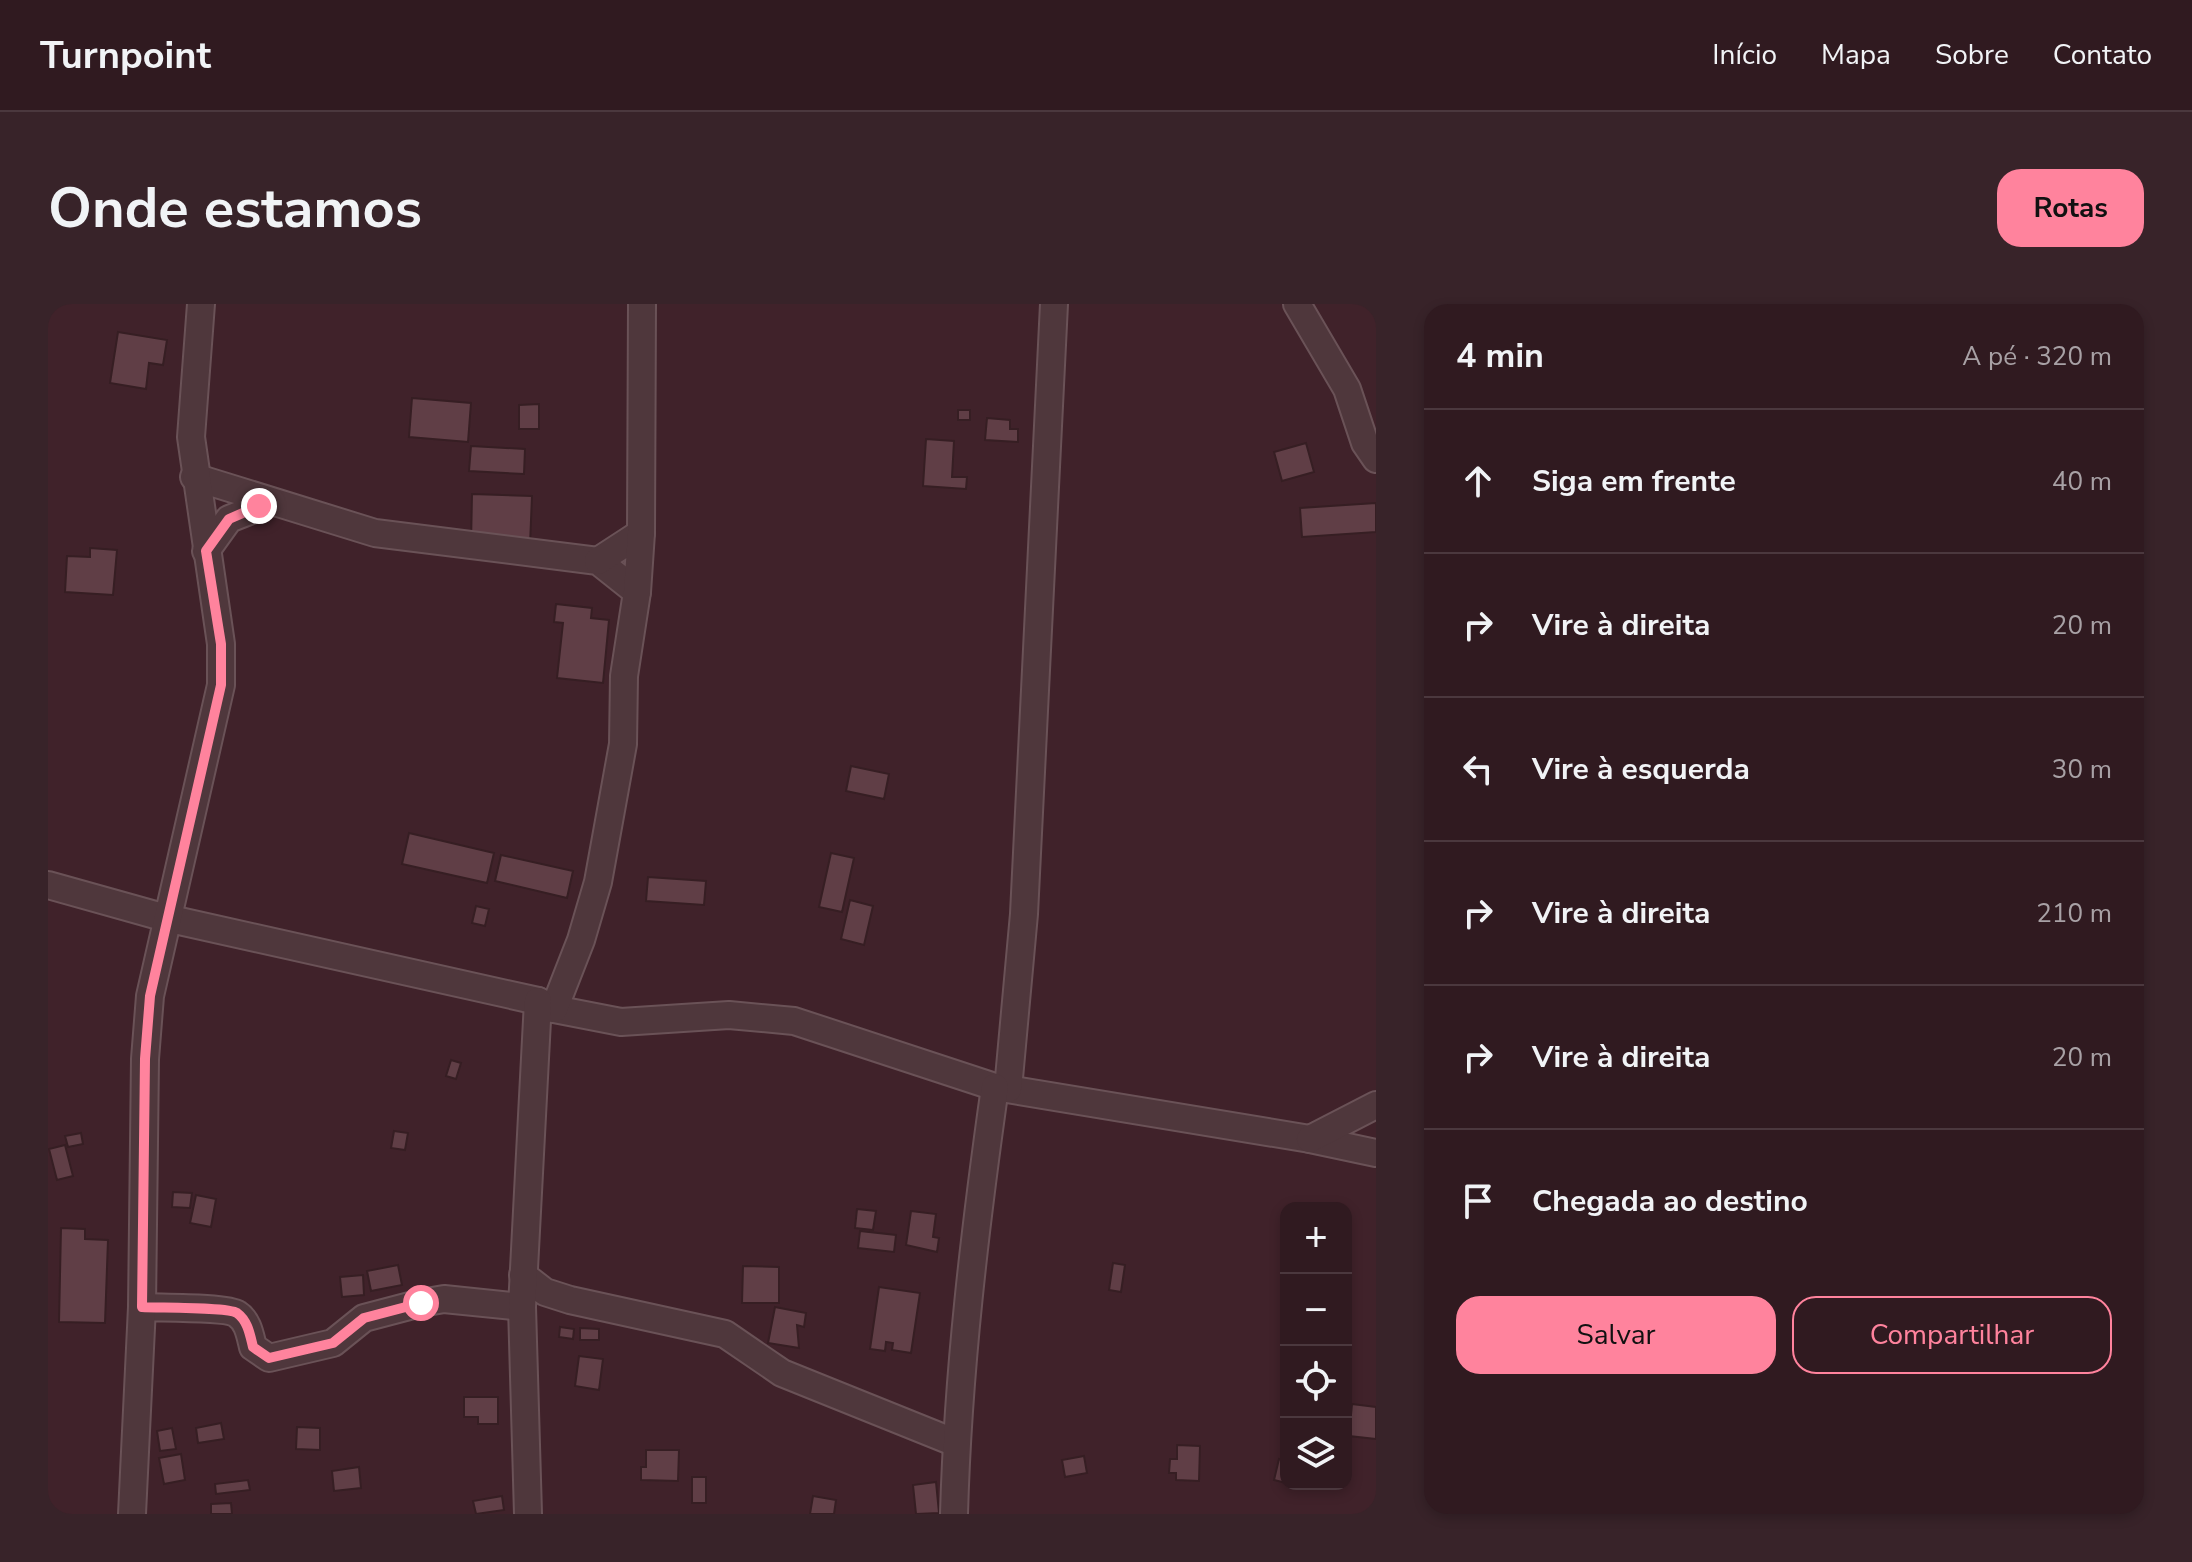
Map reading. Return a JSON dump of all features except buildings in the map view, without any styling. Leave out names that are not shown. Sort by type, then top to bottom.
[{"type":"street","points":[[128,1509],[142,1307],[145,1059],[150,996],[221,685],[221,644],[194,477],[191,437],[201,304]]},
{"type":"street","points":[[528,1514],[523,1275],[546,1005],[581,940],[598,882],[623,744],[624,676],[637,592],[641,533],[642,304]]},
{"type":"street","points":[[954,1514],[956,1443],[975,1234],[1002,1088],[1024,914],[1054,304]]},
{"type":"street","points":[[1297,304],[1347,389],[1365,443],[1376,459]]},
{"type":"street","points":[[194,477],[375,533],[598,561],[637,592]]},
{"type":"street","points":[[206,551],[229,519],[272,502]]},
{"type":"street","points":[[598,561],[641,533]]},
{"type":"street","points":[[48,885],[166,918],[621,1022],[729,1015],[794,1021],[1002,1088],[1310,1139],[1376,1153]]},
{"type":"street","points":[[1310,1139],[1376,1105]]},
{"type":"street","points":[[523,1275],[545,1292],[570,1300],[725,1334],[782,1373],[956,1443]]},
{"type":"street","points":[[142,1307],[182,1311],[226,1309],[238,1314],[247,1325],[253,1347],[269,1358],[333,1343],[364,1318],[421,1303],[444,1299],[522,1307]]},
{"type":"route","points":[[259,506],[229,519],[206,551],[221,644],[221,685],[150,996],[145,1059],[142,1307],[182,1311],[226,1309],[238,1314],[247,1325],[253,1347],[269,1358],[333,1343],[364,1318],[421,1303]]}]
